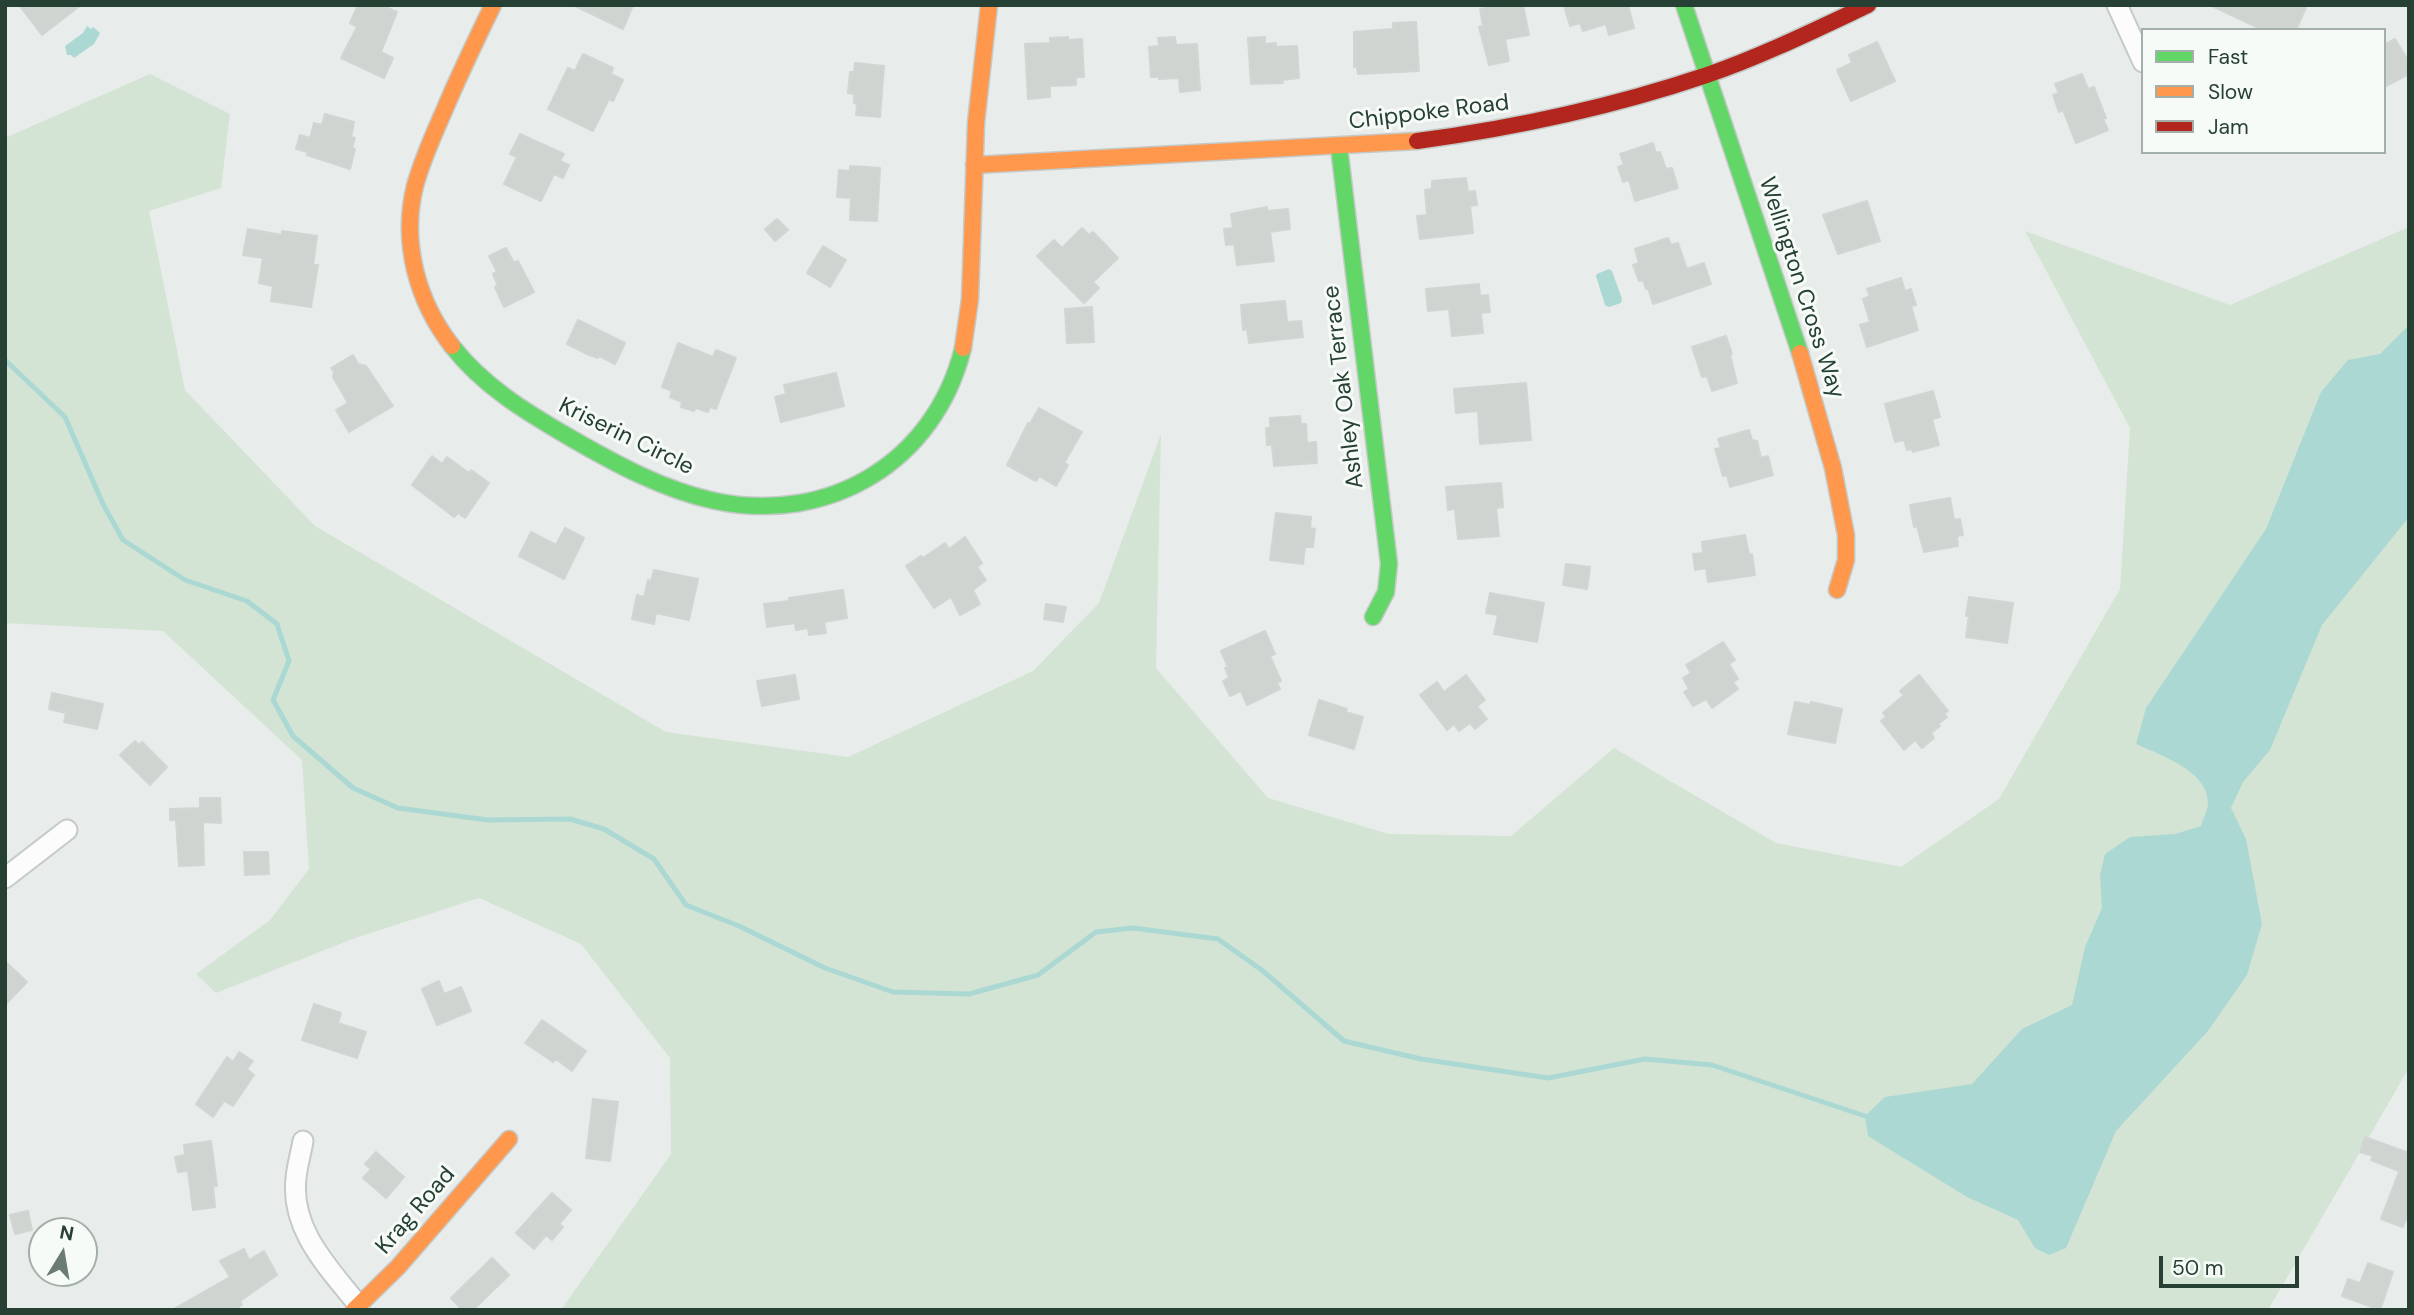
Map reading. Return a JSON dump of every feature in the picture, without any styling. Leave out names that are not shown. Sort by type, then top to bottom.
[{"type":"street","name":"Kriserin Circle","points":[[493,5],[419,170],[410,225],[413,258],[421,295],[455,352],[494,390],[548,426],[664,485],[694,496],[751,506],[815,500],[846,491],[875,477],[904,454],[924,431],[944,400],[957,372],[970,312],[974,165],[983,42],[989,5]]},
{"type":"street","name":"Wellington Cross Way","points":[[1684,5],[1807,370],[1833,468],[1846,535],[1846,559],[1837,590]]},
{"type":"street","name":"Chippoke Road","points":[[974,165],[1397,144],[1492,131],[1567,115],[1707,75],[1773,49],[1868,5]]},
{"type":"street","points":[[2117,5],[2141,58]]},
{"type":"street","name":"Ashley Oak Terrace","points":[[1339,147],[1389,564],[1384,603],[1373,617]]},
{"type":"street","points":[[5,878],[67,831]]},
{"type":"street","name":"Krag Road","points":[[356,1308],[398,1268],[509,1139]]},
{"type":"street","points":[[303,1141],[296,1178],[299,1217],[307,1237],[356,1308]]},
{"type":"green space","points":[[150,74],[230,114],[221,188],[149,211],[185,390],[315,526],[666,732],[848,757],[1033,671],[1099,603],[1161,434],[1156,668],[1268,798],[1389,834],[1511,836],[1614,748],[1776,843],[1901,867],[1999,799],[2120,589],[2130,428],[2025,231],[2230,305],[2409,227],[2409,1068],[2268,1310],[561,1310],[671,1154],[670,1058],[581,944],[479,898],[355,938],[216,993],[196,974],[270,920],[309,869],[302,760],[163,631],[5,623],[5,138]]},
{"type":"water","points":[[87,26],[100,33],[94,44],[74,58],[67,55],[65,46],[83,33]]},
{"type":"water","points":[[1609,269],[1622,299],[1621,303],[1609,307],[1605,305],[1596,276]]},
{"type":"water","points":[[2409,325],[2409,517],[2322,625],[2270,750],[2243,782],[2231,808],[2246,839],[2262,924],[2247,975],[2207,1032],[2116,1131],[2066,1248],[2049,1255],[2035,1248],[2018,1220],[1967,1197],[1868,1136],[1865,1116],[1885,1097],[1972,1084],[2022,1029],[2072,1005],[2085,947],[2102,908],[2100,875],[2105,854],[2130,837],[2175,834],[2201,826],[2208,805],[2201,783],[2182,766],[2136,744],[2146,708],[2266,529],[2321,392],[2348,360],[2380,354]]},
{"type":"building","points":[[19,5],[81,5],[42,35]]},
{"type":"building","points":[[358,5],[381,5],[397,12],[381,52],[393,58],[384,78],[341,58],[357,27],[350,23]]},
{"type":"building","points":[[573,5],[633,5],[623,29]]},
{"type":"building","points":[[1499,5],[1523,5],[1529,35],[1505,39],[1509,61],[1489,65],[1479,27],[1483,26],[1480,9]]},
{"type":"building","points":[[1564,5],[1628,5],[1634,28],[1609,35],[1606,24],[1583,31],[1580,23],[1570,26]]},
{"type":"building","points":[[2210,5],[2307,5],[2297,28],[2259,28]]},
{"type":"building","points":[[1416,22],[1419,71],[1358,74],[1357,67],[1354,67],[1354,32],[1393,29],[1393,23]]},
{"type":"building","points":[[1068,37],[1068,40],[1082,39],[1084,77],[1076,77],[1076,85],[1050,86],[1050,97],[1028,99],[1025,44],[1050,43],[1050,38]]},
{"type":"building","points":[[1175,37],[1176,45],[1197,44],[1200,90],[1180,92],[1179,78],[1151,77],[1149,47],[1159,46],[1158,38]]},
{"type":"building","points":[[1265,37],[1265,44],[1276,43],[1276,47],[1297,46],[1299,78],[1282,80],[1283,83],[1251,84],[1248,38]]},
{"type":"building","points":[[2395,39],[2409,62],[2409,74],[2386,86],[2386,44]]},
{"type":"building","points":[[1877,42],[1895,81],[1851,101],[1837,70],[1852,63],[1849,55]]},
{"type":"building","points":[[583,54],[613,68],[611,74],[623,80],[613,101],[609,99],[593,131],[548,109],[568,68],[575,71]]},
{"type":"building","points":[[855,63],[884,66],[880,117],[856,115],[854,94],[848,93],[850,72],[854,72]]},
{"type":"building","points":[[2082,74],[2088,89],[2094,87],[2108,130],[2076,143],[2063,110],[2059,112],[2053,95],[2059,93],[2055,84]]},
{"type":"building","points":[[325,114],[354,122],[351,137],[355,138],[352,148],[355,149],[350,169],[296,149],[300,135],[310,138],[314,123],[322,125]]},
{"type":"building","points":[[520,134],[564,154],[560,161],[569,165],[563,178],[554,174],[541,201],[504,184],[517,157],[510,154]]},
{"type":"building","points":[[1653,143],[1656,153],[1660,152],[1666,169],[1672,168],[1678,188],[1635,201],[1629,180],[1623,182],[1618,167],[1624,165],[1620,154]]},
{"type":"building","points":[[850,166],[880,168],[877,221],[850,220],[851,198],[837,197],[839,170],[850,171]]},
{"type":"building","points":[[1466,178],[1468,192],[1475,191],[1477,205],[1470,206],[1473,233],[1420,239],[1417,216],[1427,215],[1425,190],[1432,189],[1432,181]]},
{"type":"building","points":[[1867,201],[1880,241],[1838,254],[1823,215]]},
{"type":"building","points":[[1267,207],[1267,211],[1288,209],[1290,229],[1270,232],[1274,261],[1237,265],[1234,244],[1226,245],[1224,229],[1233,228],[1231,214]]},
{"type":"building","points":[[777,219],[788,230],[775,241],[765,229]]},
{"type":"building","points":[[1082,228],[1089,235],[1093,232],[1118,258],[1093,282],[1099,288],[1084,303],[1037,256],[1054,240],[1062,248]]},
{"type":"building","points":[[248,229],[282,235],[282,231],[317,236],[313,265],[318,265],[311,307],[271,301],[273,286],[259,283],[263,258],[243,255]]},
{"type":"building","points":[[1668,238],[1671,245],[1678,243],[1687,269],[1704,263],[1711,284],[1653,304],[1648,288],[1646,289],[1643,280],[1639,281],[1633,265],[1639,263],[1635,249]]},
{"type":"building","points":[[823,246],[846,260],[830,287],[807,273]]},
{"type":"building","points":[[506,248],[514,263],[518,261],[534,292],[504,307],[495,287],[498,286],[493,274],[497,272],[489,256]]},
{"type":"building","points":[[1901,278],[1905,291],[1911,289],[1916,305],[1911,306],[1918,330],[1867,347],[1860,325],[1870,322],[1863,299],[1870,296],[1867,289]]},
{"type":"building","points":[[1479,284],[1480,296],[1488,295],[1490,312],[1481,313],[1483,333],[1452,336],[1449,309],[1428,311],[1426,289]]},
{"type":"building","points":[[1285,301],[1287,322],[1301,321],[1303,337],[1249,343],[1247,329],[1243,330],[1241,305]]},
{"type":"building","points":[[1092,307],[1094,342],[1067,343],[1065,309]]},
{"type":"building","points":[[578,320],[625,343],[615,364],[567,344]]},
{"type":"building","points":[[1726,336],[1737,383],[1712,391],[1707,376],[1702,377],[1692,347]]},
{"type":"building","points":[[678,343],[713,357],[716,350],[736,358],[716,409],[710,407],[708,412],[681,407],[682,402],[670,397],[672,391],[662,387]]},
{"type":"building","points":[[353,355],[358,364],[366,366],[393,406],[349,432],[336,410],[348,403],[333,377],[331,368]]},
{"type":"building","points":[[836,373],[844,406],[781,422],[775,397],[786,394],[784,385]]},
{"type":"building","points":[[1526,383],[1531,440],[1480,444],[1478,411],[1456,413],[1454,389]]},
{"type":"building","points":[[1933,391],[1940,417],[1932,419],[1939,445],[1913,452],[1912,449],[1907,450],[1904,440],[1895,442],[1885,404]]},
{"type":"building","points":[[1039,408],[1082,432],[1064,463],[1068,465],[1056,486],[1039,476],[1036,481],[1007,465],[1028,423],[1030,424]]},
{"type":"building","points":[[1300,416],[1301,424],[1306,424],[1307,443],[1316,442],[1317,463],[1274,466],[1272,445],[1267,445],[1266,428],[1270,428],[1270,418]]},
{"type":"building","points":[[1749,430],[1752,440],[1757,441],[1761,458],[1768,456],[1773,475],[1730,487],[1727,475],[1723,476],[1715,449],[1721,448],[1718,439]]},
{"type":"building","points":[[432,456],[442,464],[447,457],[489,483],[465,518],[458,513],[454,517],[412,485]]},
{"type":"building","points":[[1501,483],[1503,507],[1496,508],[1499,536],[1458,539],[1455,509],[1448,510],[1446,487]]},
{"type":"building","points":[[1950,498],[1954,520],[1960,519],[1963,535],[1957,536],[1958,546],[1924,552],[1917,526],[1914,527],[1910,505]]},
{"type":"building","points":[[1276,513],[1311,517],[1310,528],[1315,529],[1313,547],[1305,547],[1303,564],[1270,560]]},
{"type":"building","points":[[565,528],[584,538],[564,579],[519,556],[531,532],[556,545]]},
{"type":"building","points":[[1745,535],[1749,555],[1752,554],[1755,575],[1708,582],[1706,568],[1695,570],[1693,554],[1703,553],[1702,542]]},
{"type":"building","points":[[965,537],[982,563],[977,567],[986,580],[973,590],[980,604],[960,615],[951,597],[934,608],[906,566],[945,543],[949,549]]},
{"type":"building","points":[[1566,564],[1590,567],[1587,589],[1563,585]]},
{"type":"building","points":[[654,570],[698,579],[689,620],[656,613],[654,624],[632,619],[637,595],[644,597],[648,580],[651,581]]},
{"type":"building","points":[[843,590],[847,618],[824,622],[826,633],[809,635],[808,628],[796,630],[795,623],[767,627],[764,604]]},
{"type":"building","points":[[1490,593],[1544,603],[1537,642],[1494,634],[1498,615],[1486,613]]},
{"type":"building","points":[[1969,597],[2013,603],[2007,643],[1966,637]]},
{"type":"building","points":[[1046,604],[1066,607],[1063,622],[1044,619]]},
{"type":"building","points":[[1265,631],[1275,654],[1270,656],[1281,681],[1277,683],[1280,689],[1247,705],[1241,691],[1230,696],[1223,681],[1229,678],[1225,668],[1228,667],[1221,651]]},
{"type":"building","points":[[1723,642],[1735,660],[1729,664],[1738,679],[1733,682],[1738,689],[1712,708],[1706,699],[1693,706],[1684,692],[1689,689],[1683,678],[1691,673],[1686,665]]},
{"type":"building","points":[[795,675],[799,699],[762,706],[757,681]]},
{"type":"building","points":[[1466,675],[1485,700],[1477,706],[1487,719],[1475,729],[1470,723],[1459,731],[1454,724],[1447,730],[1420,695],[1437,682],[1444,692]]},
{"type":"building","points":[[1919,675],[1948,711],[1944,714],[1947,717],[1931,733],[1934,738],[1922,748],[1915,740],[1904,750],[1881,721],[1886,717],[1883,713],[1904,695],[1900,691]]},
{"type":"building","points":[[52,693],[103,704],[97,729],[64,722],[66,713],[49,709]]},
{"type":"building","points":[[1319,700],[1363,717],[1354,749],[1309,735]]},
{"type":"building","points":[[1795,702],[1811,705],[1811,702],[1842,709],[1835,743],[1788,734]]},
{"type":"building","points":[[135,741],[139,745],[142,742],[167,767],[150,785],[120,755]]},
{"type":"building","points":[[200,798],[220,798],[221,823],[203,822],[204,865],[179,866],[176,820],[170,820],[170,809],[200,808]]},
{"type":"building","points":[[244,852],[268,852],[269,874],[245,875]]},
{"type":"building","points":[[5,961],[27,982],[5,1005]]},
{"type":"building","points":[[439,981],[444,994],[461,987],[471,1011],[437,1025],[422,989]]},
{"type":"building","points":[[314,1004],[341,1013],[338,1023],[366,1032],[357,1058],[302,1040]]},
{"type":"building","points":[[542,1020],[586,1051],[572,1071],[556,1059],[553,1062],[525,1043]]},
{"type":"building","points":[[239,1052],[253,1061],[247,1069],[254,1075],[233,1106],[224,1101],[213,1117],[196,1104],[227,1057],[233,1062]]},
{"type":"building","points":[[593,1099],[618,1102],[610,1161],[586,1158]]},
{"type":"building","points":[[2365,1137],[2406,1152],[2409,1149],[2409,1212],[2403,1227],[2381,1219],[2400,1169],[2399,1171],[2371,1160],[2373,1156],[2360,1152]]},
{"type":"building","points":[[211,1141],[217,1186],[213,1186],[215,1207],[193,1210],[188,1171],[178,1172],[175,1157],[185,1155],[184,1145]]},
{"type":"building","points":[[376,1152],[404,1177],[386,1198],[363,1178],[371,1169],[365,1164]]},
{"type":"building","points":[[552,1193],[571,1210],[559,1224],[563,1227],[552,1240],[546,1235],[534,1249],[516,1233]]},
{"type":"building","points":[[28,1211],[28,1231],[15,1234],[10,1215]]},
{"type":"building","points":[[244,1249],[249,1260],[264,1251],[277,1275],[240,1301],[242,1305],[234,1310],[172,1310],[230,1277],[220,1261]]},
{"type":"building","points":[[492,1258],[509,1275],[473,1310],[462,1310],[451,1298]]},
{"type":"building","points":[[2368,1263],[2393,1272],[2380,1310],[2342,1296],[2348,1279],[2360,1283]]},
{"type":"waterway","points":[[5,360],[65,417],[103,504],[123,540],[185,580],[247,601],[277,624],[289,661],[273,700],[293,736],[353,788],[398,808],[488,820],[570,819],[604,829],[654,859],[686,905],[739,926],[825,968],[893,992],[969,994],[1038,975],[1096,932],[1133,928],[1218,939],[1263,971],[1344,1041],[1421,1059],[1548,1078],[1645,1059],[1712,1065],[1865,1116]]},
{"type":"traffic: fast","points":[[1684,5],[1800,353]]},
{"type":"traffic: fast","points":[[1339,147],[1389,564],[1386,592],[1373,617]]},
{"type":"traffic: fast","points":[[452,346],[477,374],[521,408],[621,466],[696,496],[757,506],[798,503],[836,493],[871,476],[902,453],[928,423],[949,388],[963,348]]},
{"type":"traffic: slow","points":[[452,346],[429,310],[415,270],[411,249],[411,207],[428,148],[493,5]]},
{"type":"traffic: slow","points":[[963,348],[970,299],[976,123],[989,5]]},
{"type":"traffic: slow","points":[[974,165],[1417,141]]},
{"type":"traffic: slow","points":[[1800,353],[1833,468],[1846,535],[1846,560],[1837,590]]},
{"type":"traffic: slow","points":[[354,1310],[398,1267],[509,1139]]},
{"type":"traffic: jam","points":[[1417,141],[1490,130],[1635,97],[1748,60],[1868,5]]}]
